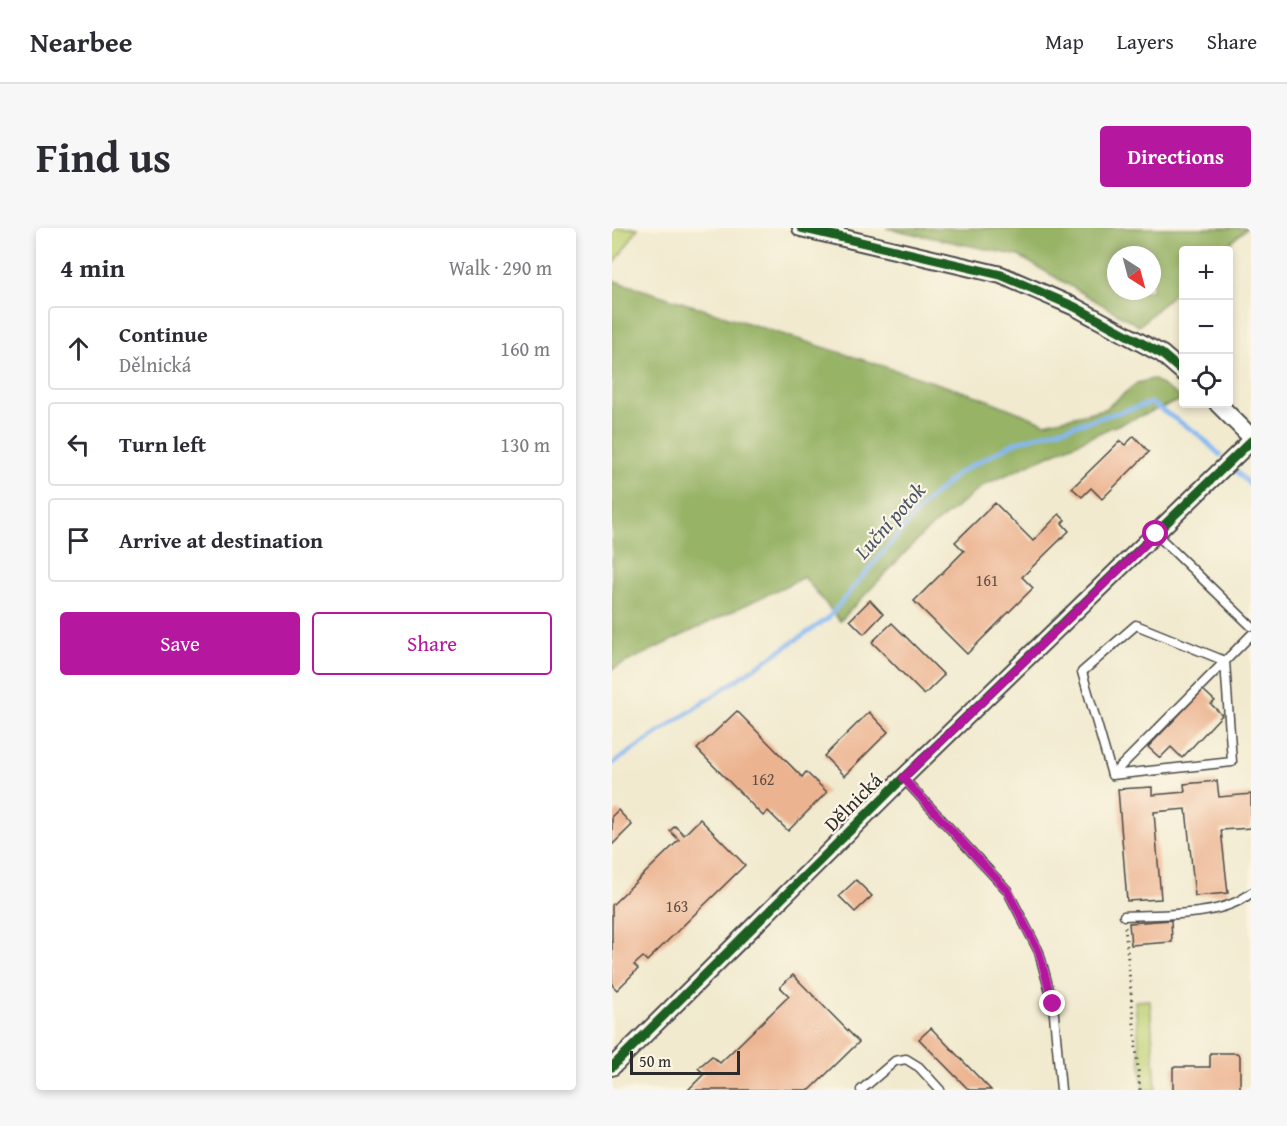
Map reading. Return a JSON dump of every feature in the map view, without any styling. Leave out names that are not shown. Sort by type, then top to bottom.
[{"type":"street","points":[[801,228],[1001,274],[1075,307],[1162,354],[1179,369]]},
{"type":"street","points":[[1222,408],[1251,439]]},
{"type":"street","name":"Dělnická","points":[[612,1067],[903,778],[1251,439]]},
{"type":"lane","points":[[1156,534],[1251,626]]},
{"type":"lane","points":[[1112,776],[1082,672],[1136,625],[1225,661]]},
{"type":"lane","points":[[1112,776],[1251,635]]},
{"type":"lane","points":[[1112,776],[1232,762],[1225,661]]},
{"type":"lane","points":[[903,778],[1007,890],[1039,952],[1053,1004],[1061,1090]]},
{"type":"lane","points":[[1124,916],[1212,911],[1251,893]]},
{"type":"lane","points":[[864,1089],[895,1061],[906,1059],[919,1067],[940,1090]]},
{"type":"path","points":[[1124,916],[1140,1090]]},
{"type":"green space","points":[[612,228],[638,228],[612,267]]},
{"type":"green space","points":[[886,228],[1247,228],[1227,246],[1179,246],[1179,289],[1139,326],[1019,256]]},
{"type":"green space","points":[[612,280],[980,397],[1045,423],[1105,409],[1137,383],[1153,379],[1179,396],[1179,401],[1110,428],[984,485],[923,534],[840,621],[804,577],[612,669]]},
{"type":"green space","points":[[1150,1000],[1156,1090],[1143,1090],[1135,1001]]},
{"type":"building","points":[[1134,436],[1149,452],[1102,499],[1091,488],[1082,497],[1072,488],[1120,441],[1125,445]]},
{"type":"building","points":[[995,503],[1033,541],[1059,514],[1065,520],[1062,523],[1069,531],[1022,577],[1033,588],[967,654],[914,601],[964,551],[955,542]]},
{"type":"building","points":[[870,600],[883,614],[864,634],[850,620]]},
{"type":"building","points":[[892,623],[944,675],[924,695],[872,642]]},
{"type":"building","points":[[1203,690],[1215,701],[1211,704],[1222,715],[1182,758],[1171,747],[1160,758],[1148,747]]},
{"type":"building","points":[[737,711],[802,777],[806,772],[827,792],[788,831],[768,811],[763,816],[697,749]]},
{"type":"building","points":[[869,712],[888,732],[844,776],[824,756]]},
{"type":"building","points":[[1217,781],[1219,797],[1251,794],[1251,828],[1221,830],[1228,893],[1195,896],[1186,809],[1154,812],[1161,899],[1127,901],[1118,789],[1152,787],[1152,795],[1185,792],[1184,784]]},
{"type":"building","points":[[618,810],[632,825],[612,845],[612,816]]},
{"type":"building","points":[[700,819],[745,865],[647,961],[643,957],[634,965],[638,969],[617,990],[612,985],[612,905],[679,840],[670,831],[675,826],[684,835]]},
{"type":"building","points":[[856,880],[872,896],[855,912],[839,896]]},
{"type":"building","points":[[1171,920],[1172,942],[1131,945],[1129,923]]},
{"type":"building","points":[[793,975],[859,1042],[810,1090],[688,1090],[704,1074],[698,1068],[712,1056],[720,1063],[789,996],[780,987]]},
{"type":"building","points":[[931,1028],[991,1090],[969,1090],[919,1039]]},
{"type":"building","points":[[1210,1053],[1237,1053],[1240,1056],[1240,1090],[1173,1090],[1173,1067],[1210,1067]]},
{"type":"waterway","name":"Luční potok","points":[[612,764],[827,619],[923,505],[958,473],[1016,442],[1151,403],[1198,434],[1220,455]]},
{"type":"waterway","name":"Luční potok","points":[[1237,472],[1251,486]]},
{"type":"cycle path","points":[[801,228],[1001,275],[1075,307],[1162,354],[1179,369]]},
{"type":"cycle path","points":[[612,1067],[903,778],[1251,441]]},
{"type":"route","points":[[1053,1004],[1039,952],[1007,890],[903,778],[1156,534]]}]
